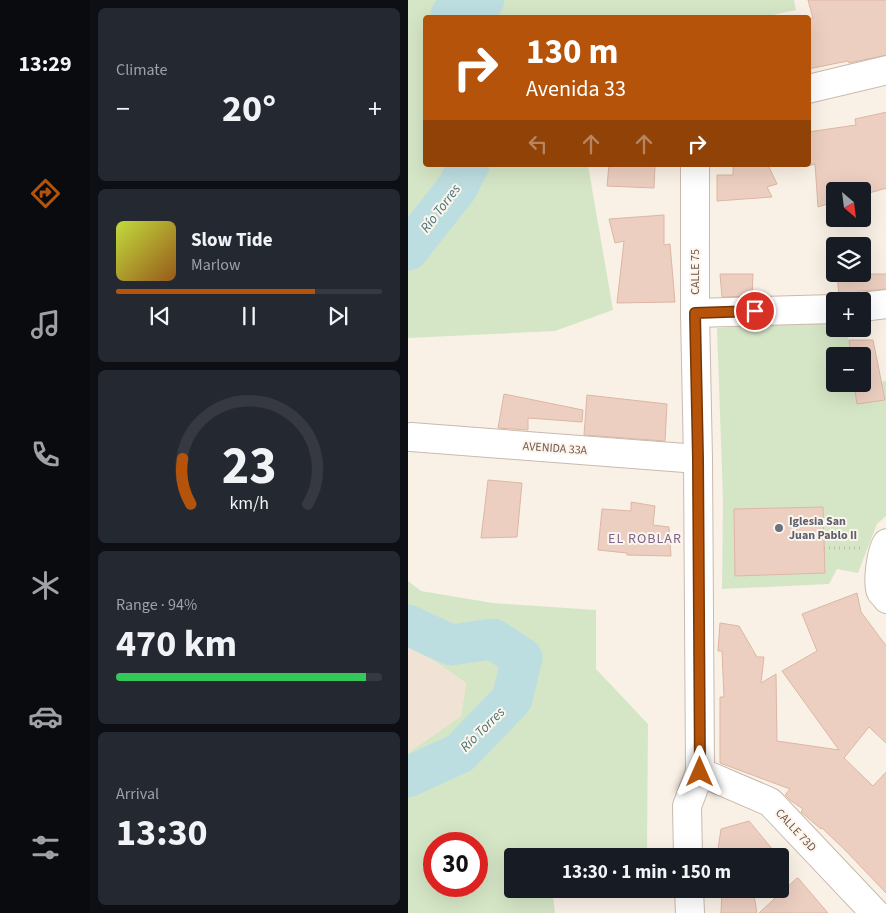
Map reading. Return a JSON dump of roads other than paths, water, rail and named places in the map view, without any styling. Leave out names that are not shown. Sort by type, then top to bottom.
[{"type":"street","points":[[811,88],[886,70]]},
{"type":"street","name":"CALLE 75","points":[[688,848],[687,806],[700,772],[695,167]]},
{"type":"street","points":[[871,306],[886,304]]},
{"type":"street","points":[[695,313],[826,309]]},
{"type":"street","name":"AVENIDA 33A","points":[[411,437],[698,459]]},
{"type":"street","points":[[885,545],[880,565],[880,591],[886,599]]},
{"type":"street","name":"CALLE 73D","points":[[700,772],[770,802],[875,913]]},
{"type":"street","points":[[689,898],[690,913]]},
{"type":"waterway","name":"Río Torres","points":[[451,15],[484,0]]},
{"type":"waterway","name":"Río Torres","points":[[408,250],[457,188],[468,167]]},
{"type":"waterway","name":"Río Torres","points":[[408,625],[451,645],[493,639],[522,658],[512,699],[460,753],[408,777]]},
{"type":"place","name":"Iglesia San Juan Pablo II","points":[[779,528]]},
{"type":"district","name":"EL ROBLAR","points":[[645,538]]}]
